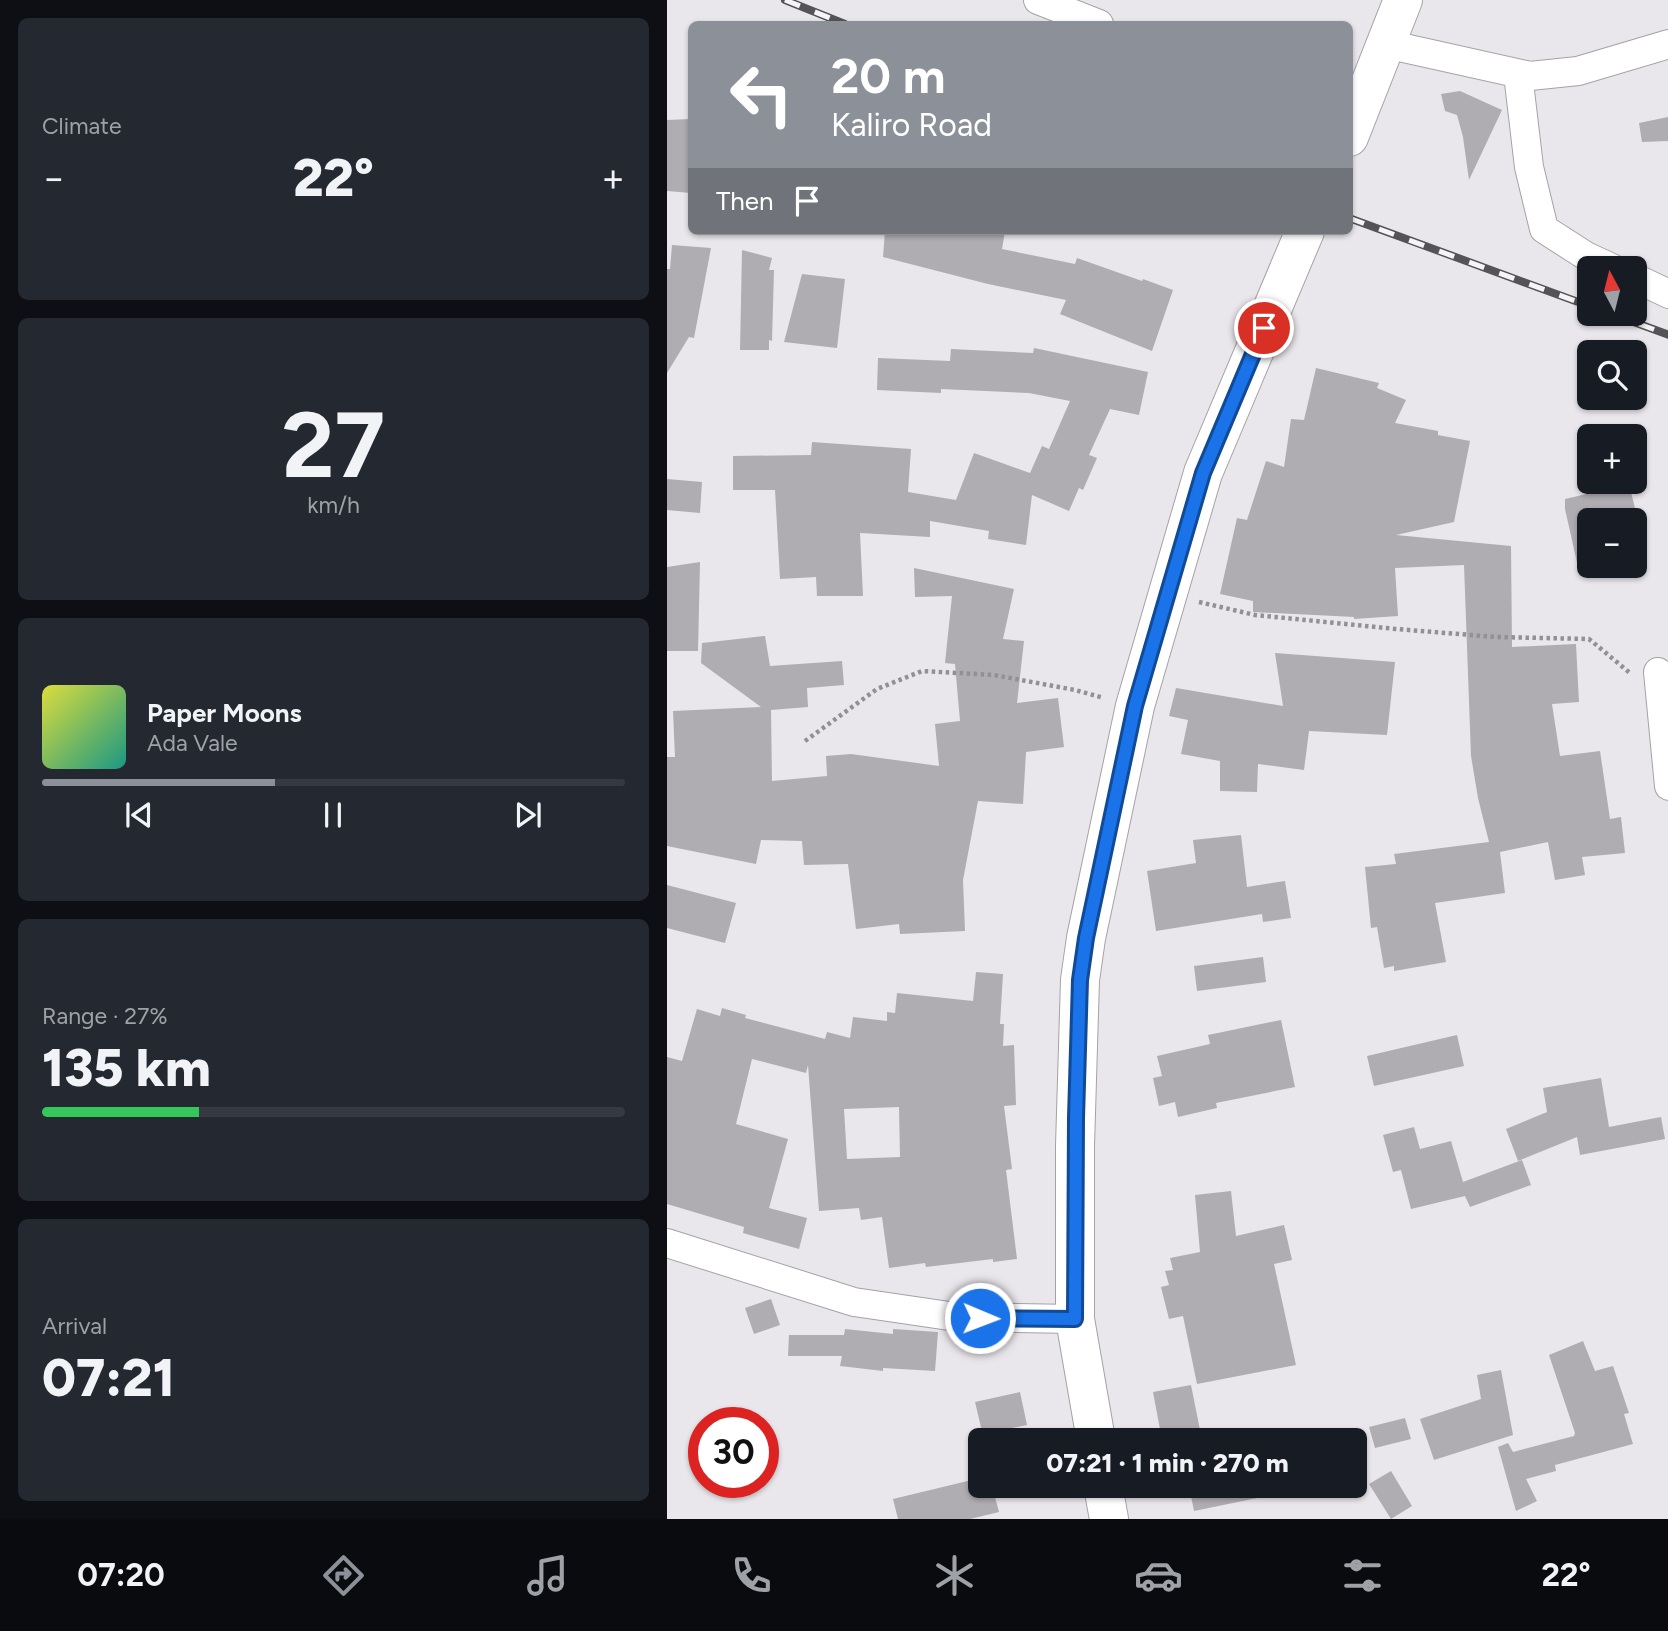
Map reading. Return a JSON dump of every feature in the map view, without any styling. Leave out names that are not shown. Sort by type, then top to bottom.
[{"type":"main road","points":[[1353,125],[1403,0]]},
{"type":"main road","points":[[1094,1428],[1075,1319],[1075,1146],[1080,980],[1086,938],[1135,706],[1203,473],[1303,235]]},
{"type":"main road","points":[[1105,1498],[1109,1519]]},
{"type":"street","points":[[1038,0],[1091,21]]},
{"type":"street","points":[[1386,44],[1530,76],[1578,71],[1668,44]]},
{"type":"street","points":[[1519,74],[1529,167],[1544,229],[1586,256]]},
{"type":"street","points":[[1647,284],[1668,294]]},
{"type":"street","points":[[1647,677],[1668,786]]},
{"type":"street","points":[[667,1243],[854,1302],[956,1318],[1075,1319]]},
{"type":"path","points":[[1168,594],[1268,616],[1496,638],[1589,639],[1629,671],[1647,677]]},
{"type":"path","points":[[805,741],[878,690],[922,671],[994,675],[1075,690],[1135,706]]},
{"type":"building","points":[[1460,91],[1502,110],[1469,180],[1457,115],[1445,111],[1441,94]]},
{"type":"building","points":[[1668,117],[1668,141],[1642,142],[1639,123]]},
{"type":"building","points":[[688,119],[688,193],[667,191],[667,120]]},
{"type":"building","points":[[885,235],[1004,235],[1002,249],[1075,264],[1077,258],[1173,290],[1152,351],[1060,314],[1066,300],[988,284],[883,257]]},
{"type":"building","points":[[672,245],[711,248],[694,338],[689,337],[667,373],[667,269],[670,269]]},
{"type":"building","points":[[742,250],[772,258],[769,270],[774,270],[772,341],[769,340],[769,350],[740,350]]},
{"type":"building","points":[[802,274],[845,279],[837,348],[784,342]]},
{"type":"building","points":[[1034,348],[1148,372],[1139,415],[1110,409],[1089,455],[1097,458],[1083,490],[1079,488],[1069,511],[1032,495],[1026,545],[988,539],[989,531],[930,521],[930,537],[860,533],[863,596],[817,596],[816,577],[780,579],[775,490],[733,490],[733,456],[811,455],[812,442],[911,449],[908,492],[956,500],[974,453],[1030,473],[1042,446],[1049,449],[1070,401],[1029,393],[941,389],[941,393],[877,390],[878,358],[950,361],[951,349],[1033,353]]},
{"type":"building","points":[[1316,368],[1379,383],[1377,388],[1406,400],[1395,423],[1438,431],[1438,435],[1470,441],[1454,522],[1396,535],[1511,546],[1512,647],[1576,644],[1579,702],[1552,704],[1560,756],[1600,751],[1610,819],[1621,817],[1625,853],[1582,857],[1585,875],[1555,880],[1548,842],[1500,852],[1505,893],[1435,903],[1446,962],[1394,971],[1394,966],[1384,968],[1377,927],[1371,928],[1365,867],[1396,864],[1394,854],[1489,842],[1471,756],[1464,565],[1395,568],[1398,616],[1354,619],[1253,612],[1253,601],[1220,594],[1237,518],[1247,520],[1266,461],[1284,467],[1291,419],[1304,420]]},
{"type":"building","points":[[667,479],[702,482],[700,513],[667,510]]},
{"type":"building","points":[[1586,494],[1632,494],[1635,508],[1577,508],[1577,563],[1565,499]]},
{"type":"building","points":[[700,562],[698,651],[667,651],[667,567]]},
{"type":"building","points":[[914,568],[1014,589],[1003,639],[1024,641],[1017,703],[1058,698],[1064,747],[1026,752],[1023,804],[978,801],[963,880],[965,931],[900,934],[899,924],[856,929],[848,864],[804,865],[802,841],[761,840],[756,864],[667,846],[667,757],[675,757],[673,711],[761,707],[701,663],[702,643],[765,636],[770,666],[842,661],[844,685],[807,688],[808,707],[771,710],[772,781],[827,776],[826,756],[851,754],[939,766],[935,724],[960,721],[955,664],[945,663],[952,596],[915,597]]},
{"type":"building","points":[[1275,653],[1395,662],[1387,735],[1309,731],[1304,770],[1258,764],[1257,792],[1220,791],[1220,761],[1181,754],[1188,720],[1169,716],[1176,688],[1283,706]]},
{"type":"building","points":[[1241,835],[1247,887],[1285,881],[1291,918],[1263,922],[1262,914],[1156,931],[1147,871],[1196,863],[1193,840]]},
{"type":"building","points":[[667,885],[736,903],[725,943],[667,928]]},
{"type":"building","points":[[1263,957],[1266,982],[1197,991],[1194,966]]},
{"type":"building","points":[[976,972],[1003,974],[1000,1024],[1004,1024],[1003,1046],[1014,1045],[1016,1105],[1004,1106],[1012,1169],[1006,1170],[1017,1259],[993,1262],[993,1259],[926,1267],[925,1263],[889,1268],[882,1217],[861,1220],[859,1208],[819,1211],[808,1065],[806,1073],[752,1059],[736,1124],[788,1139],[769,1208],[807,1218],[799,1249],[743,1233],[744,1227],[667,1204],[667,1057],[682,1061],[697,1009],[720,1016],[722,1008],[746,1015],[745,1018],[825,1039],[827,1032],[850,1038],[853,1017],[887,1021],[887,1012],[895,1013],[897,993],[973,1001]],"holes":[[[899,1107],[900,1157],[847,1159],[844,1109]]]},
{"type":"building","points":[[1281,1020],[1295,1087],[1216,1103],[1217,1108],[1178,1117],[1175,1102],[1159,1106],[1153,1078],[1162,1076],[1157,1056],[1210,1044],[1208,1035]]},
{"type":"building","points":[[1457,1035],[1464,1066],[1374,1086],[1367,1056]]},
{"type":"building","points":[[1601,1078],[1609,1127],[1661,1117],[1665,1139],[1580,1155],[1577,1137],[1518,1161],[1506,1129],[1547,1112],[1543,1088]]},
{"type":"building","points":[[1414,1127],[1420,1149],[1451,1141],[1463,1182],[1522,1160],[1531,1185],[1470,1207],[1465,1196],[1411,1209],[1401,1170],[1393,1172],[1383,1135]]},
{"type":"building","points":[[1231,1191],[1236,1236],[1284,1225],[1292,1260],[1274,1264],[1296,1365],[1197,1384],[1183,1316],[1169,1319],[1161,1287],[1169,1285],[1165,1271],[1173,1270],[1170,1258],[1200,1252],[1195,1195]]},
{"type":"building","points":[[771,1299],[780,1325],[754,1334],[745,1308]]},
{"type":"building","points":[[845,1329],[893,1334],[893,1329],[938,1332],[935,1371],[883,1368],[883,1371],[840,1366],[842,1356],[788,1356],[789,1335],[844,1335]]},
{"type":"building","points":[[1583,1341],[1595,1371],[1613,1366],[1629,1413],[1624,1414],[1633,1444],[1555,1465],[1556,1471],[1526,1479],[1537,1501],[1516,1511],[1498,1447],[1508,1443],[1513,1452],[1574,1436],[1549,1355]]},
{"type":"building","points":[[1501,1370],[1513,1435],[1434,1460],[1420,1419],[1481,1399],[1477,1375]]},
{"type":"building","points":[[1191,1385],[1200,1428],[1160,1428],[1153,1392]]},
{"type":"building","points":[[1020,1392],[1027,1425],[981,1428],[975,1402]]},
{"type":"building","points":[[1405,1418],[1411,1439],[1375,1448],[1369,1427]]},
{"type":"building","points":[[1391,1471],[1412,1506],[1391,1519],[1369,1484]]},
{"type":"building","points":[[968,1481],[968,1498],[995,1498],[999,1512],[970,1519],[898,1519],[893,1499]]},
{"type":"building","points":[[1191,1498],[1257,1498],[1194,1511]]},
{"type":"railway","points":[[785,0],[838,21]]},
{"type":"railway","points":[[1353,219],[1577,302]]},
{"type":"railway","points":[[1644,326],[1669,335]]},
{"type":"route","points":[[980,1318],[1075,1319],[1075,1146],[1080,980],[1086,938],[1135,706],[1203,473],[1264,328]]}]
